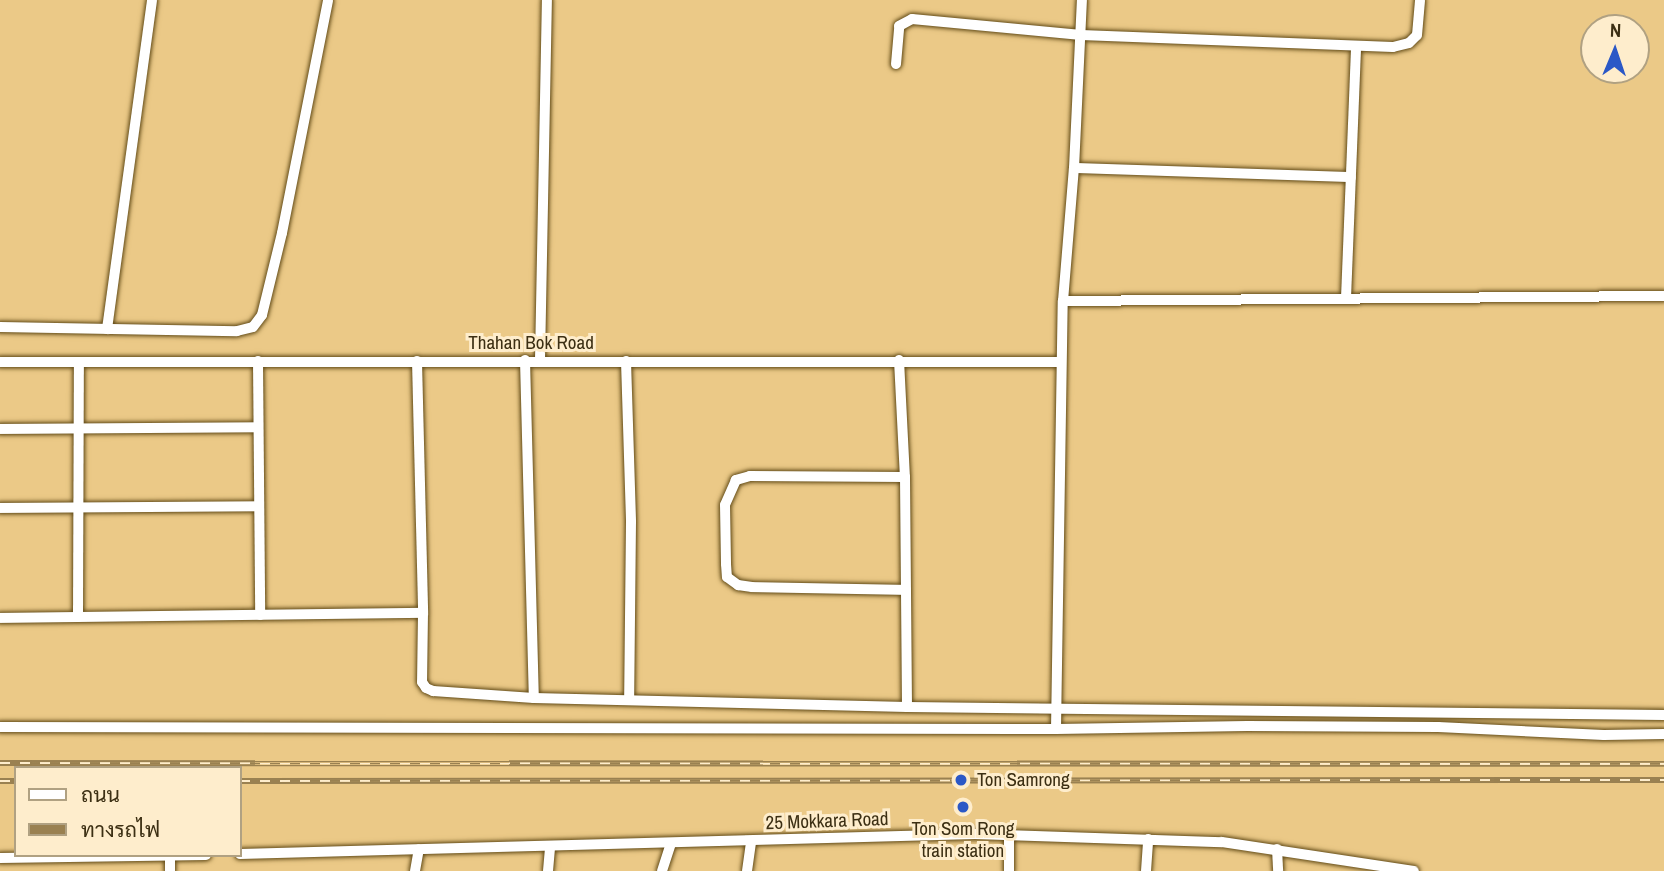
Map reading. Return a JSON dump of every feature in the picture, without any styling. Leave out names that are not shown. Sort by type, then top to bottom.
[{"type":"street","points":[[107,329],[152,0]]},
{"type":"street","points":[[0,327],[237,331],[253,327],[262,315],[282,233],[328,0]]},
{"type":"street","points":[[540,360],[547,0]]},
{"type":"street","points":[[1056,729],[1063,300],[1074,168],[1082,0]]},
{"type":"street","points":[[896,64],[899,26],[912,19],[1081,35],[1393,47],[1409,43],[1417,35],[1420,0]]},
{"type":"street","points":[[1346,298],[1356,46]]},
{"type":"street","points":[[1074,168],[1351,177]]},
{"type":"street","points":[[1063,300],[1664,296]]},
{"type":"street","points":[[525,360],[534,698]]},
{"type":"street","points":[[899,360],[905,477],[907,707]]},
{"type":"street","points":[[258,361],[260,615]]},
{"type":"street","points":[[416,361],[423,613],[422,682],[426,688],[433,691],[534,698],[907,707],[1664,715]]},
{"type":"street","points":[[625,361],[631,522],[629,700]]},
{"type":"street","name":"Thahan Bok Road","points":[[0,362],[1061,362]]},
{"type":"street","points":[[78,617],[79,362]]},
{"type":"street","points":[[0,429],[257,427]]},
{"type":"street","points":[[905,477],[750,476],[736,480],[726,505],[726,564],[727,577],[738,585],[906,590]]},
{"type":"street","points":[[0,508],[258,506]]},
{"type":"street","points":[[0,618],[423,613]]},
{"type":"street","points":[[0,727],[1438,727],[1604,735],[1664,734]]},
{"type":"street","points":[[1009,835],[1009,871]]},
{"type":"street","name":"25 Mokkara Road","points":[[242,854],[1009,835],[1222,842],[1414,871]]},
{"type":"street","points":[[1146,871],[1149,839]]},
{"type":"street","points":[[747,871],[751,841]]},
{"type":"street","points":[[662,871],[671,843]]},
{"type":"street","points":[[548,871],[550,846]]},
{"type":"street","points":[[415,871],[419,849]]},
{"type":"street","points":[[1277,849],[1278,871]]},
{"type":"street","points":[[0,858],[85,857]]},
{"type":"railway","points":[[0,763],[1664,764]]},
{"type":"railway","points":[[242,781],[1664,780]]},
{"type":"railway","points":[[0,781],[14,781]]},
{"type":"place","name":"Ton Samrong","points":[[961,780]]},
{"type":"place","name":"Ton Som Rong train station","points":[[963,807]]}]
